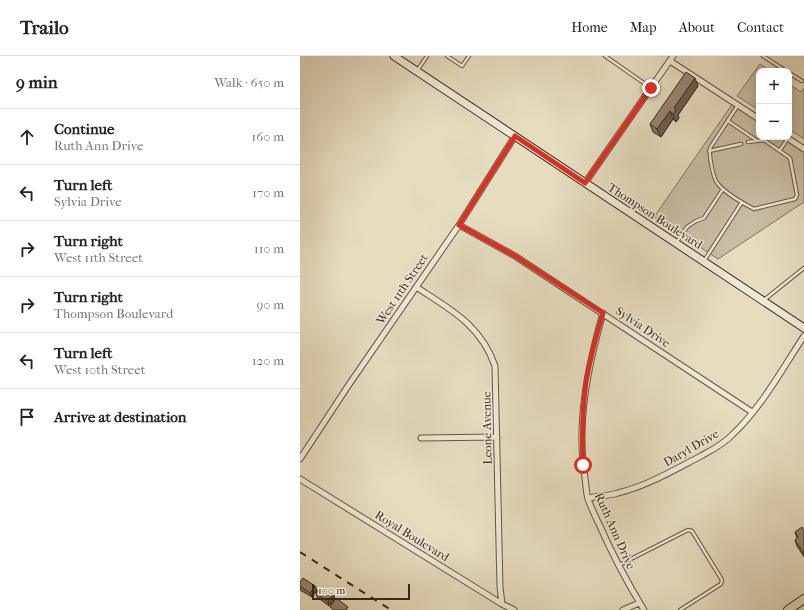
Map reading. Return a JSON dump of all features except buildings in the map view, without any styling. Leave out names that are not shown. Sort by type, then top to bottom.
[{"type":"highway","points":[[788,610],[804,599]]},
{"type":"main road","name":"Thompson Boulevard","points":[[394,56],[804,328]]},
{"type":"street","points":[[585,183],[674,56]]},
{"type":"street","points":[[670,61],[756,117]]},
{"type":"street","name":"West 11th Street","points":[[300,459],[459,225],[515,136]]},
{"type":"street","points":[[790,140],[804,149]]},
{"type":"street","name":"Sylvia Drive","points":[[459,225],[515,256],[752,412]]},
{"type":"street","name":"Leone Avenue","points":[[416,287],[455,312],[480,336],[491,352],[495,366],[500,587],[502,604]]},
{"type":"street","name":"Ruth Ann Drive","points":[[603,313],[593,348],[586,382],[582,439],[583,465],[588,498],[618,565],[644,610]]},
{"type":"street","name":"Daryl Drive","points":[[588,498],[617,493],[643,485],[680,468],[715,449],[733,435],[752,412],[804,336]]},
{"type":"street","points":[[421,438],[497,437]]},
{"type":"street","name":"Royal Boulevard","points":[[300,479],[514,610]]},
{"type":"street","points":[[623,610],[639,603]]},
{"type":"lane","points":[[417,71],[427,56]]},
{"type":"lane","points":[[447,56],[462,66],[469,56]]},
{"type":"lane","points":[[606,56],[651,88]]},
{"type":"lane","points":[[762,56],[781,68]]},
{"type":"lane","points":[[792,75],[802,81]]},
{"type":"lane","points":[[738,105],[709,150],[718,185],[751,208],[756,209],[792,201],[798,195],[790,158],[764,140]]},
{"type":"lane","points":[[728,121],[756,140]]},
{"type":"lane","points":[[748,142],[756,140]]},
{"type":"lane","points":[[780,150],[786,140]]},
{"type":"lane","points":[[709,150],[741,144]]},
{"type":"lane","points":[[676,243],[687,227],[704,218],[724,189]]},
{"type":"lane","points":[[703,261],[742,202]]},
{"type":"lane","points":[[764,301],[804,268]]},
{"type":"lane","points":[[618,565],[688,530],[692,531],[722,580],[721,584],[680,610]]},
{"type":"shaded area","points":[[760,64],[766,68],[757,68]]},
{"type":"shaded area","points":[[756,70],[756,108],[737,96]]},
{"type":"shaded area","points":[[792,86],[801,92],[804,88],[804,139],[792,131]]},
{"type":"shaded area","points":[[733,103],[756,118],[756,140],[788,140],[804,151],[804,202],[718,259],[654,217]]},
{"type":"railway","points":[[300,552],[391,610]]},
{"type":"route","points":[[583,465],[582,439],[586,382],[593,348],[603,313],[515,256],[459,225],[515,136],[585,183],[651,88]]}]
